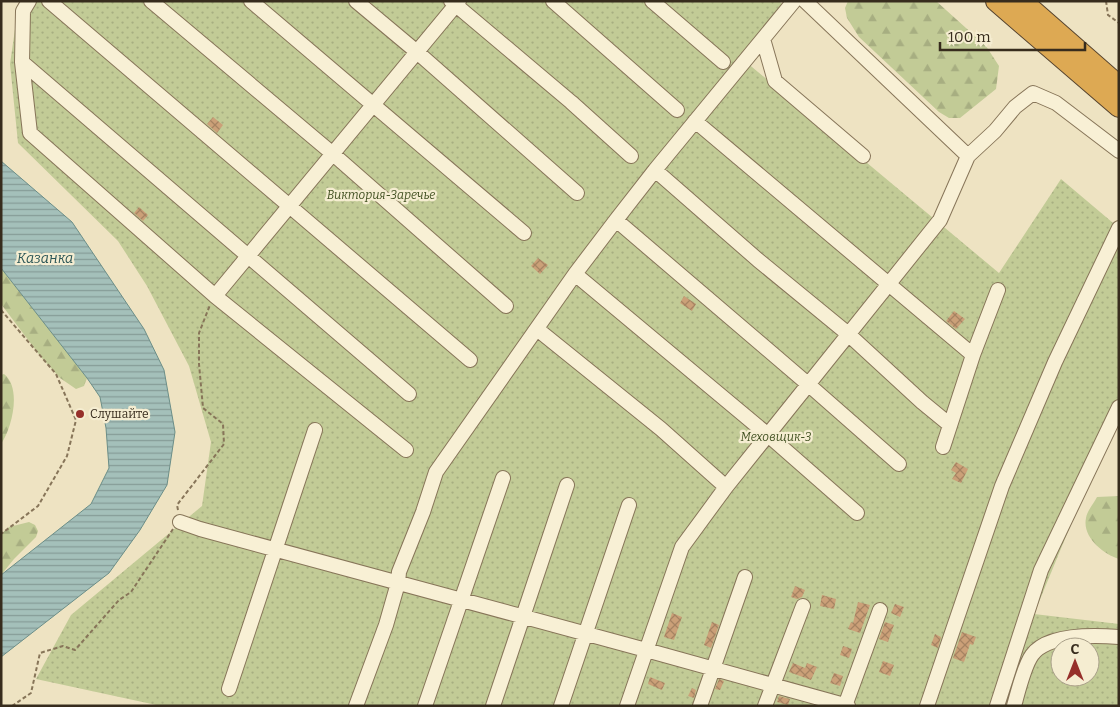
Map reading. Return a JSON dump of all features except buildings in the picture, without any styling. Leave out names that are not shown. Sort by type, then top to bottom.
[{"type":"highway","points":[[996,1],[1119,107]]},
{"type":"highway","points":[[1022,1],[1119,86]]},
{"type":"lane","points":[[29,1],[23,11],[22,62],[30,133],[215,296],[406,450]]},
{"type":"lane","points":[[49,1],[470,360]]},
{"type":"lane","points":[[151,1],[333,154],[506,306]]},
{"type":"lane","points":[[251,1],[524,233]]},
{"type":"lane","points":[[356,1],[417,52],[576,193]]},
{"type":"lane","points":[[553,1],[677,110]]},
{"type":"lane","points":[[652,1],[723,62]]},
{"type":"lane","points":[[356,706],[386,625],[398,583],[399,572],[423,512],[436,472],[575,274],[616,220],[794,1]]},
{"type":"lane","points":[[805,1],[968,156]]},
{"type":"lane","points":[[215,296],[373,106],[455,3],[631,156]]},
{"type":"lane","points":[[763,38],[775,81],[863,156]]},
{"type":"lane","points":[[22,62],[409,394]]},
{"type":"lane","points":[[627,706],[682,547],[726,486],[809,385],[847,333],[889,285],[940,220],[968,156],[996,131],[1015,107],[1033,94],[1056,103],[1119,151]]},
{"type":"lane","points":[[695,121],[973,355]]},
{"type":"lane","points":[[655,170],[758,260],[847,333],[950,425]]},
{"type":"lane","points":[[616,220],[899,464]]},
{"type":"lane","points":[[927,706],[1002,486],[1055,362],[1119,228]]},
{"type":"lane","points":[[575,274],[768,435],[857,513]]},
{"type":"lane","points":[[943,446],[973,355],[998,290]]},
{"type":"lane","points":[[537,328],[661,429],[726,486]]},
{"type":"lane","points":[[997,706],[1040,570],[1119,407]]},
{"type":"lane","points":[[229,689],[315,430]]},
{"type":"lane","points":[[425,706],[502,478]]},
{"type":"lane","points":[[493,706],[567,485]]},
{"type":"lane","points":[[561,706],[629,505]]},
{"type":"lane","points":[[180,522],[846,706],[880,610]]},
{"type":"lane","points":[[700,706],[745,577]]},
{"type":"lane","points":[[765,706],[803,606]]},
{"type":"lane","points":[[1014,706],[1030,657],[1037,648],[1058,639],[1119,637]]},
{"type":"path","points":[[1106,1],[1108,15],[1119,23]]},
{"type":"path","points":[[12,706],[30,693],[40,653],[63,646],[75,650],[119,600],[131,592],[169,534],[180,522],[177,505],[224,444],[223,424],[203,408],[199,364],[199,333],[215,296]]},
{"type":"path","points":[[1,310],[56,374],[76,420],[67,456],[38,506],[1,534]]},
{"type":"green space","name":"Меховщик-3","points":[[19,1],[779,1],[783,5],[740,57],[999,273],[1061,179],[1119,228],[1119,408],[1034,614],[1119,624],[1119,706],[161,706],[36,679],[71,615],[202,506],[211,442],[189,366],[147,286],[118,241],[18,143],[10,64]]},
{"type":"green space","points":[[848,1],[936,1],[986,46],[999,66],[996,89],[960,118],[949,118],[939,112],[859,37],[847,18],[845,8]]},
{"type":"green space","points":[[1,268],[87,378],[84,386],[76,389],[60,378],[41,357],[1,304]]},
{"type":"green space","points":[[4,374],[13,389],[14,398],[12,419],[1,444],[1,375]]},
{"type":"green space","points":[[1119,496],[1119,559],[1100,549],[1090,538],[1087,532],[1086,518],[1097,497]]},
{"type":"green space","points":[[29,522],[35,525],[38,531],[36,537],[1,575],[1,534],[9,527]]},
{"type":"water","name":"Казанка","points":[[1,161],[72,222],[144,329],[164,370],[175,432],[167,485],[140,530],[109,573],[1,657],[1,575],[91,504],[109,468],[106,428],[100,397],[1,268]]},
{"type":"place","name":"Слушайте","points":[[80,414]]},
{"type":"park label","name":"Виктория-Заречье","points":[[381,195]]}]
